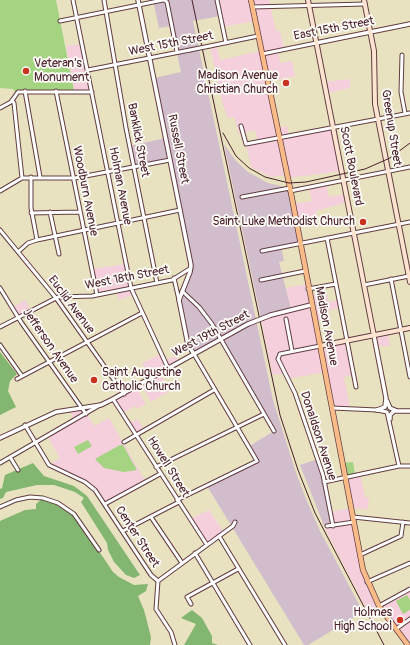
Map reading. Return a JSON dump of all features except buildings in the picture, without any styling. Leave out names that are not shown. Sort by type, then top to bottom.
[{"type":"main road","name":"Madison Avenue","points":[[251,0],[290,190],[360,555],[367,582],[379,606],[408,645]]},
{"type":"main road","name":"Scott Boulevard","points":[[308,2],[374,336]]},
{"type":"main road","name":"Greenup Street","points":[[364,2],[374,52],[374,96],[410,282]]},
{"type":"main road","points":[[320,346],[410,328]]},
{"type":"street","name":"Holman Avenue","points":[[73,0],[131,288],[168,368]]},
{"type":"street","name":"Banklick Street","points":[[104,0],[134,167],[157,283]]},
{"type":"street","name":"Russell Street","points":[[138,0],[191,268]]},
{"type":"street","points":[[60,20],[164,0],[177,52]]},
{"type":"street","points":[[217,0],[226,42]]},
{"type":"street","points":[[252,8],[308,2],[364,2]]},
{"type":"street","name":"East 15th Street","points":[[262,54],[410,24]]},
{"type":"street","name":"West 15th Street","points":[[88,70],[258,36]]},
{"type":"street","points":[[402,55],[401,92],[405,114]]},
{"type":"street","points":[[0,108],[12,100],[16,93],[25,91],[92,92]]},
{"type":"street","points":[[25,91],[40,178]]},
{"type":"street","name":"Woodburn Avenue","points":[[56,91],[97,295]]},
{"type":"street","points":[[12,100],[22,178]]},
{"type":"street","points":[[241,126],[246,144],[410,113]]},
{"type":"street","points":[[0,191],[22,178],[73,178],[170,160]]},
{"type":"street","points":[[242,197],[344,181],[410,167]]},
{"type":"street","points":[[31,177],[31,212],[37,240]]},
{"type":"street","points":[[18,252],[30,242],[37,240],[180,210]]},
{"type":"street","points":[[31,212],[80,212]]},
{"type":"street","points":[[50,212],[59,254]]},
{"type":"street","points":[[262,250],[410,222]]},
{"type":"street","name":"Euclid Avenue","points":[[0,230],[56,298],[124,394]]},
{"type":"street","points":[[327,238],[356,387]]},
{"type":"street","points":[[179,300],[191,268]]},
{"type":"street","name":"West 18th Street","points":[[0,327],[56,298],[97,295],[157,283],[174,278],[191,268]]},
{"type":"street","points":[[261,280],[305,271]]},
{"type":"street","points":[[364,285],[409,276]]},
{"type":"street","points":[[123,531],[196,491],[257,461],[188,345],[174,278]]},
{"type":"street","points":[[391,279],[410,377]]},
{"type":"street","points":[[308,289],[336,284]]},
{"type":"street","name":"Jefferson Avenue","points":[[0,288],[18,317],[86,414]]},
{"type":"street","points":[[182,291],[202,311],[274,430]]},
{"type":"street","name":"West 19th Street","points":[[0,463],[101,405],[124,394],[248,324],[271,315],[311,305]]},
{"type":"street","points":[[17,379],[142,313]]},
{"type":"street","points":[[286,319],[292,351],[320,346]]},
{"type":"street","points":[[374,336],[386,398],[385,407],[377,410]]},
{"type":"street","points":[[0,345],[22,376]]},
{"type":"street","name":"Donaldson Avenue","points":[[292,351],[279,355],[282,368],[295,393],[324,482],[333,526]]},
{"type":"street","points":[[124,442],[214,390]]},
{"type":"street","points":[[386,398],[392,409],[410,411]]},
{"type":"street","name":"Howell Street","points":[[114,399],[137,434],[160,474],[207,545]]},
{"type":"street","points":[[0,438],[25,425],[56,412],[101,405]]},
{"type":"street","points":[[332,408],[377,410],[387,412],[390,419],[399,466]]},
{"type":"street","points":[[390,419],[392,413],[400,411]]},
{"type":"street","points":[[156,467],[264,414]]},
{"type":"street","name":"Center Street","points":[[25,425],[51,467],[89,485],[105,504],[151,575],[158,581],[156,609],[172,632],[175,645]]},
{"type":"street","points":[[10,457],[18,470]]},
{"type":"street","points":[[324,482],[399,466],[410,466]]},
{"type":"street","points":[[105,504],[160,474]]},
{"type":"street","points":[[0,507],[16,500],[30,497],[43,498],[58,503],[74,514],[99,550]]},
{"type":"street","points":[[151,517],[182,563]]},
{"type":"street","points":[[327,526],[333,526],[353,520],[410,523]]},
{"type":"street","points":[[158,581],[233,526],[235,522]]},
{"type":"street","points":[[360,555],[401,536],[403,522]]},
{"type":"street","points":[[219,536],[285,645]]},
{"type":"street","points":[[195,554],[250,645]]},
{"type":"street","points":[[367,582],[410,563]]},
{"type":"street","points":[[191,604],[187,597],[238,569]]},
{"type":"street","points":[[379,606],[410,589]]},
{"type":"street","points":[[396,629],[410,619]]},
{"type":"shaded area","points":[[155,0],[217,0],[220,16],[193,21],[273,400],[295,470],[306,499],[320,531],[363,612],[308,645],[304,645],[207,486],[256,462],[248,447],[274,431],[221,339],[194,354],[191,349],[179,300],[191,268],[170,160],[134,167],[129,146],[166,138],[154,78],[181,72],[171,26],[159,28],[154,4],[151,3],[156,1]]},
{"type":"shaded area","points":[[217,0],[269,0],[276,31],[280,31],[284,49],[278,51],[280,63],[292,61],[295,76],[267,82],[277,128],[287,126],[289,136],[334,127],[342,171],[287,178],[286,175],[271,177],[251,167],[246,144],[258,142],[255,130],[239,134],[234,117],[228,118],[223,105],[210,46],[216,44],[220,60],[261,51],[255,21],[222,27]]},
{"type":"shaded area","points":[[82,44],[92,92],[74,91],[66,46]]},
{"type":"shaded area","points":[[350,79],[350,88],[327,93],[324,82]]},
{"type":"shaded area","points":[[224,144],[235,160],[248,172],[268,183],[290,188],[299,243],[281,247],[284,261],[279,262],[291,309],[261,318]]},
{"type":"shaded area","points":[[326,184],[329,197],[346,194],[348,202],[316,211],[318,224],[297,228],[292,204],[312,201],[309,188]]},
{"type":"shaded area","points":[[126,264],[134,294],[119,300],[116,291],[97,295],[92,269]]},
{"type":"shaded area","points":[[307,284],[310,296],[326,292],[329,302],[339,300],[340,308],[328,310],[330,318],[315,321],[320,346],[347,341],[353,375],[344,377],[350,409],[332,408],[325,372],[288,379],[284,374],[273,375],[261,318],[291,309],[286,288]]},
{"type":"shaded area","points":[[25,300],[31,311],[19,317],[12,308]]},
{"type":"shaded area","points":[[388,333],[390,346],[376,346],[374,336]]},
{"type":"shaded area","points":[[161,354],[165,360],[176,356],[179,362],[160,374],[170,391],[151,402],[141,384],[148,380],[147,371],[142,363]]},
{"type":"shaded area","points":[[136,387],[146,404],[137,409],[135,406],[123,413],[113,399]]},
{"type":"shaded area","points":[[81,407],[95,426],[109,418],[146,482],[105,504],[92,487],[49,465],[60,458],[47,436],[75,421],[69,409]]},
{"type":"shaded area","points":[[137,419],[144,429],[137,434],[129,423]]},
{"type":"shaded area","points":[[318,459],[323,475],[333,526],[325,528],[300,465]]},
{"type":"shaded area","points":[[360,474],[365,497],[369,498],[368,509],[351,508],[345,477]]},
{"type":"shaded area","points":[[351,508],[363,570],[379,606],[410,589],[410,640],[406,642],[383,612],[372,620],[325,528],[333,526],[330,512]]},
{"type":"shaded area","points":[[209,510],[224,532],[207,545],[190,519]]},
{"type":"green space","points":[[0,0],[56,0],[74,91],[16,93],[13,89],[0,88]]},
{"type":"green space","points":[[0,352],[17,374],[10,381],[8,391],[16,407],[0,415]]},
{"type":"green space","points":[[88,440],[92,446],[78,454],[74,447]]},
{"type":"green space","points":[[120,445],[123,445],[137,470],[124,472],[104,468],[95,459]]},
{"type":"green space","points":[[353,462],[355,475],[345,477],[342,463]]},
{"type":"green space","points":[[33,463],[44,476],[74,486],[87,496],[140,575],[134,578],[126,575],[114,562],[108,550],[107,543],[81,502],[84,498],[75,492],[54,485],[37,485],[6,492],[3,498],[0,499],[0,489],[2,488],[5,475]]},
{"type":"green space","points":[[43,498],[74,514],[113,572],[119,577],[134,585],[148,584],[146,591],[138,596],[144,610],[151,637],[150,645],[0,645],[0,521],[25,510],[36,509],[36,504]]},
{"type":"green space","points":[[407,595],[410,600],[410,610],[403,614],[396,601]]},
{"type":"green space","points":[[192,610],[202,618],[212,636],[212,643],[218,645],[184,645],[196,624],[181,618]]},
{"type":"railway","points":[[192,0],[280,415],[298,470],[315,513],[384,645]]},
{"type":"railway","points":[[223,133],[236,156],[249,168],[265,177],[289,183],[306,182],[365,169],[390,158],[410,143]]},
{"type":"place","name":"Veteran’s Monument","points":[[26,71]]},
{"type":"place","name":"Madison Avenue Christian Church","points":[[286,83]]},
{"type":"place","name":"Saint Luke Methodist Church","points":[[363,222]]},
{"type":"place","name":"Saint Augustine Catholic Church","points":[[94,380]]},
{"type":"place","name":"Holmes High School","points":[[400,620]]}]
